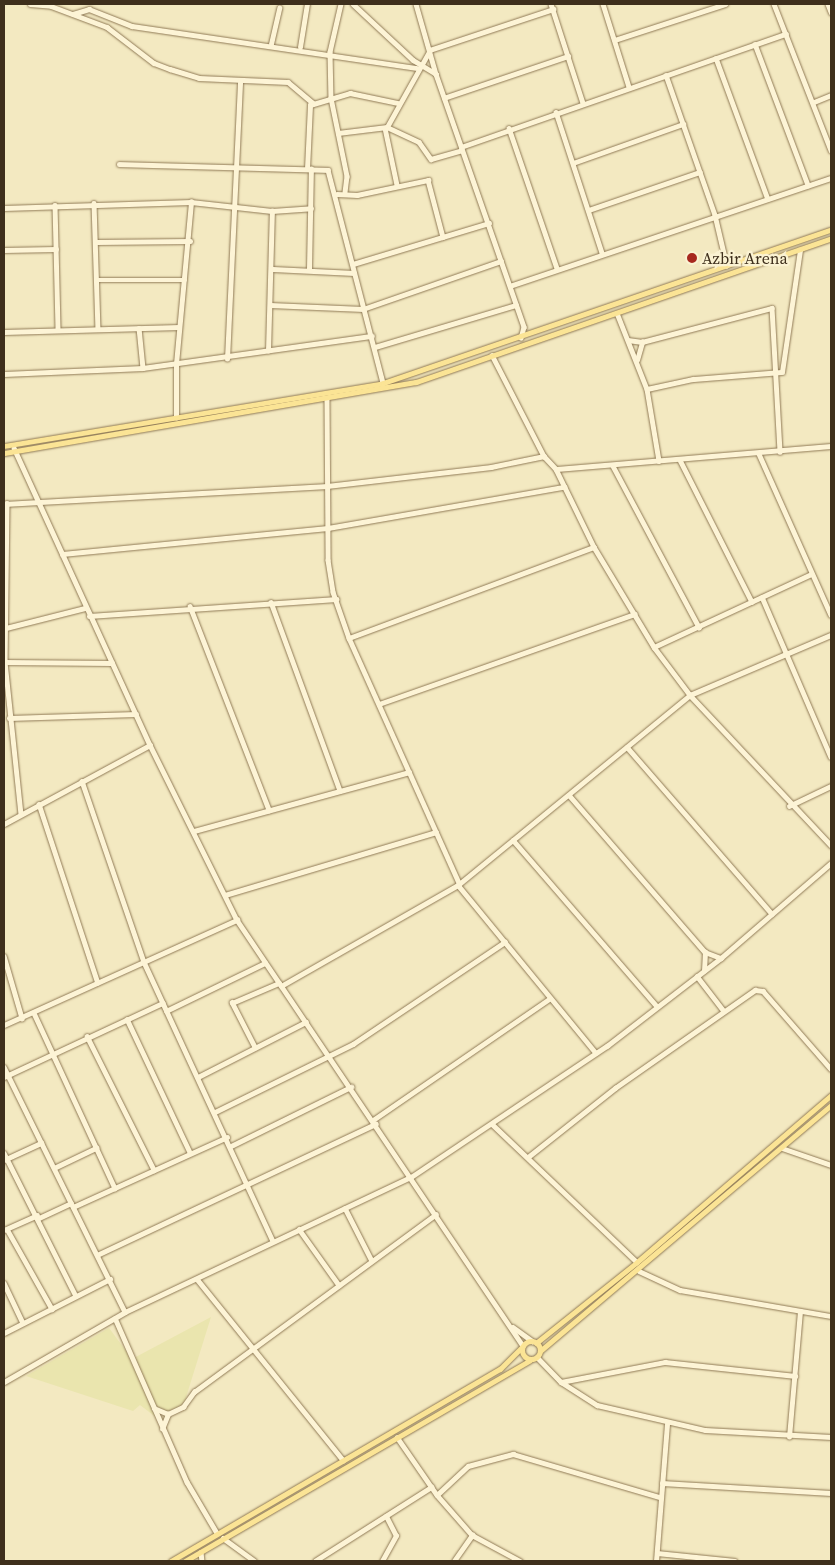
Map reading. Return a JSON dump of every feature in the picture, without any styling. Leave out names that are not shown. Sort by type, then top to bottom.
[{"type":"main road","points":[[4,453],[327,400],[335,395],[383,383],[534,334],[831,230]]},
{"type":"main road","points":[[4,446],[416,382],[831,238]]},
{"type":"main road","points":[[587,316],[589,322]]},
{"type":"main road","points":[[171,1561],[500,1369],[523,1347],[534,1342],[637,1262],[831,1095]]},
{"type":"main road","points":[[185,1561],[537,1357],[540,1351],[639,1271],[831,1105]]},
{"type":"main road","points":[[534,1342],[540,1351]]},
{"type":"main road","points":[[523,1347],[530,1360]]},
{"type":"main road","points":[[387,1434],[391,1441]]},
{"type":"street","points":[[30,4],[73,14],[107,27],[154,63],[199,78],[288,82],[313,103]]},
{"type":"street","points":[[300,47],[307,4]]},
{"type":"street","points":[[341,4],[330,52],[331,98],[338,133],[345,192]]},
{"type":"street","points":[[353,4],[418,66]]},
{"type":"street","points":[[416,4],[436,74],[516,305],[524,327],[534,334]]},
{"type":"street","points":[[604,4],[629,87]]},
{"type":"street","points":[[615,40],[725,4]]},
{"type":"street","points":[[774,4],[814,102],[831,150]]},
{"type":"street","points":[[828,4],[831,12]]},
{"type":"street","points":[[396,185],[386,127],[418,66],[430,50],[552,6],[583,103]]},
{"type":"street","points":[[271,44],[279,8]]},
{"type":"street","points":[[73,14],[89,10],[132,26],[300,47],[418,66],[436,74]]},
{"type":"street","points":[[338,133],[386,127],[420,142],[431,159],[509,128],[786,34]]},
{"type":"street","points":[[755,44],[808,185]]},
{"type":"street","points":[[444,98],[568,56]]},
{"type":"street","points":[[716,58],[768,199]]},
{"type":"street","points":[[666,75],[715,215],[727,266]]},
{"type":"street","points":[[227,359],[240,81]]},
{"type":"street","points":[[309,269],[311,208],[308,108],[313,103],[360,93],[398,103]]},
{"type":"street","points":[[814,102],[831,95]]},
{"type":"street","points":[[556,112],[602,253]]},
{"type":"street","points":[[573,163],[683,124]]},
{"type":"street","points":[[509,128],[557,268]]},
{"type":"street","points":[[310,159],[317,168]]},
{"type":"street","points":[[119,164],[236,168],[317,168],[328,170],[337,194],[363,310],[372,336],[383,383]]},
{"type":"street","points":[[589,210],[700,172]]},
{"type":"street","points":[[510,286],[557,268],[831,178]]},
{"type":"street","points":[[337,194],[345,192],[357,194],[424,179],[430,182],[443,237]]},
{"type":"street","points":[[4,208],[94,203],[191,202],[272,211],[311,208]]},
{"type":"street","points":[[176,418],[176,364],[190,241],[191,202]]},
{"type":"street","points":[[94,203],[98,329]]},
{"type":"street","points":[[54,205],[58,330]]},
{"type":"street","points":[[268,352],[273,269],[272,211]]},
{"type":"street","points":[[353,264],[489,223]]},
{"type":"street","points":[[96,242],[190,241]]},
{"type":"street","points":[[4,250],[56,249]]},
{"type":"street","points":[[778,374],[787,353],[800,250]]},
{"type":"street","points":[[270,305],[363,310],[501,261]]},
{"type":"street","points":[[273,269],[309,269],[354,273]]},
{"type":"street","points":[[97,280],[185,280]]},
{"type":"street","points":[[375,347],[516,305]]},
{"type":"street","points":[[628,340],[642,342],[772,308],[778,374],[780,452]]},
{"type":"street","points":[[617,313],[647,389],[659,461]]},
{"type":"street","points":[[4,332],[179,327]]},
{"type":"street","points":[[521,338],[524,327]]},
{"type":"street","points":[[140,328],[143,368]]},
{"type":"street","points":[[4,374],[143,368],[227,359],[372,336]]},
{"type":"street","points":[[637,360],[642,342]]},
{"type":"street","points":[[492,355],[528,418],[544,456],[556,469],[594,547],[654,647],[690,695],[790,806],[831,845]]},
{"type":"street","points":[[647,389],[693,378],[778,374]]},
{"type":"street","points":[[327,400],[328,528],[336,599],[349,638],[458,884],[549,999],[596,1053]]},
{"type":"street","points":[[13,444],[14,452],[40,501],[89,616],[150,745],[237,920],[510,1324],[523,1347]]},
{"type":"street","points":[[556,469],[760,454],[831,446]]},
{"type":"street","points":[[760,454],[811,574],[831,615]]},
{"type":"street","points":[[21,814],[7,715],[4,662],[6,628],[5,503],[327,486],[491,466],[544,456]]},
{"type":"street","points":[[680,460],[752,602]]},
{"type":"street","points":[[613,466],[699,627]]},
{"type":"street","points":[[62,554],[328,528],[564,487]]},
{"type":"street","points":[[349,638],[594,547]]},
{"type":"street","points":[[654,647],[811,574]]},
{"type":"street","points":[[762,597],[788,652],[831,757]]},
{"type":"street","points":[[89,616],[190,606],[336,599]]},
{"type":"street","points":[[271,602],[340,791]]},
{"type":"street","points":[[190,606],[269,810]]},
{"type":"street","points":[[6,628],[86,608]]},
{"type":"street","points":[[379,704],[634,614]]},
{"type":"street","points":[[255,1048],[232,1003],[280,984],[458,884],[690,695],[831,635]]},
{"type":"street","points":[[4,662],[112,663]]},
{"type":"street","points":[[7,715],[136,714]]},
{"type":"street","points":[[4,824],[150,745]]},
{"type":"street","points":[[627,747],[772,914]]},
{"type":"street","points":[[194,831],[409,772]]},
{"type":"street","points":[[82,782],[144,962],[227,1137],[273,1241]]},
{"type":"street","points":[[790,806],[831,786]]},
{"type":"street","points":[[569,795],[705,952],[721,958]]},
{"type":"street","points":[[39,804],[98,983]]},
{"type":"street","points":[[225,895],[436,832]]},
{"type":"street","points":[[513,840],[656,1005]]},
{"type":"street","points":[[4,1382],[125,1312],[411,1177],[596,1053],[656,1005],[721,958],[831,863]]},
{"type":"street","points":[[4,1025],[237,920]]},
{"type":"street","points":[[215,1112],[330,1056],[505,942]]},
{"type":"street","points":[[704,971],[705,952]]},
{"type":"street","points":[[4,959],[22,1018]]},
{"type":"street","points":[[166,1011],[265,963]]},
{"type":"street","points":[[697,976],[724,1011]]},
{"type":"street","points":[[528,1157],[614,1088],[755,990],[763,991],[831,1069]]},
{"type":"street","points":[[97,1255],[248,1185],[374,1122],[549,999]]},
{"type":"street","points":[[6,1076],[87,1036],[163,1003]]},
{"type":"street","points":[[34,1013],[51,1054],[115,1188]]},
{"type":"street","points":[[127,1019],[190,1152]]},
{"type":"street","points":[[198,1077],[306,1022]]},
{"type":"street","points":[[87,1036],[154,1170]]},
{"type":"street","points":[[4,1067],[6,1076],[42,1142],[125,1312]]},
{"type":"street","points":[[231,1146],[351,1087]]},
{"type":"street","points":[[492,1124],[637,1262]]},
{"type":"street","points":[[52,1309],[5,1229],[115,1188],[190,1152],[227,1137]]},
{"type":"street","points":[[6,1160],[42,1142]]},
{"type":"street","points":[[54,1168],[96,1148]]},
{"type":"street","points":[[782,1148],[831,1165]]},
{"type":"street","points":[[4,1152],[6,1160],[38,1216],[76,1296]]},
{"type":"street","points":[[345,1208],[372,1261]]},
{"type":"street","points":[[162,1429],[168,1414],[250,1350],[436,1214]]},
{"type":"street","points":[[299,1229],[339,1285]]},
{"type":"street","points":[[639,1271],[680,1290],[831,1316]]},
{"type":"street","points":[[4,1333],[110,1279]]},
{"type":"street","points":[[197,1279],[250,1350],[343,1460]]},
{"type":"street","points":[[4,1283],[23,1324]]},
{"type":"street","points":[[789,1437],[800,1311]]},
{"type":"street","points":[[115,1318],[162,1429],[217,1533]]},
{"type":"street","points":[[510,1324],[534,1342]]},
{"type":"street","points":[[537,1357],[561,1382],[597,1405],[705,1430],[789,1437],[831,1437]]},
{"type":"street","points":[[561,1382],[665,1362],[795,1376]]},
{"type":"street","points":[[153,1407],[168,1414]]},
{"type":"street","points":[[656,1561],[659,1497],[667,1422]]},
{"type":"street","points":[[397,1437],[437,1495],[472,1535],[520,1561]]},
{"type":"street","points":[[437,1495],[468,1466],[513,1454],[659,1497]]},
{"type":"street","points":[[662,1483],[831,1494]]},
{"type":"street","points":[[315,1561],[431,1487]]},
{"type":"street","points":[[382,1561],[396,1536],[386,1516]]},
{"type":"street","points":[[454,1561],[472,1535]]},
{"type":"street","points":[[223,1538],[255,1561]]},
{"type":"street","points":[[201,1552],[202,1561]]},
{"type":"street","points":[[657,1553],[735,1561]]},
{"type":"shaded area","points":[[211,1317],[183,1407],[168,1414],[153,1407],[157,1418],[140,1405],[133,1411],[26,1376],[109,1328],[132,1359]]},
{"type":"place","name":"Azbir Arena","points":[[692,258]]}]
